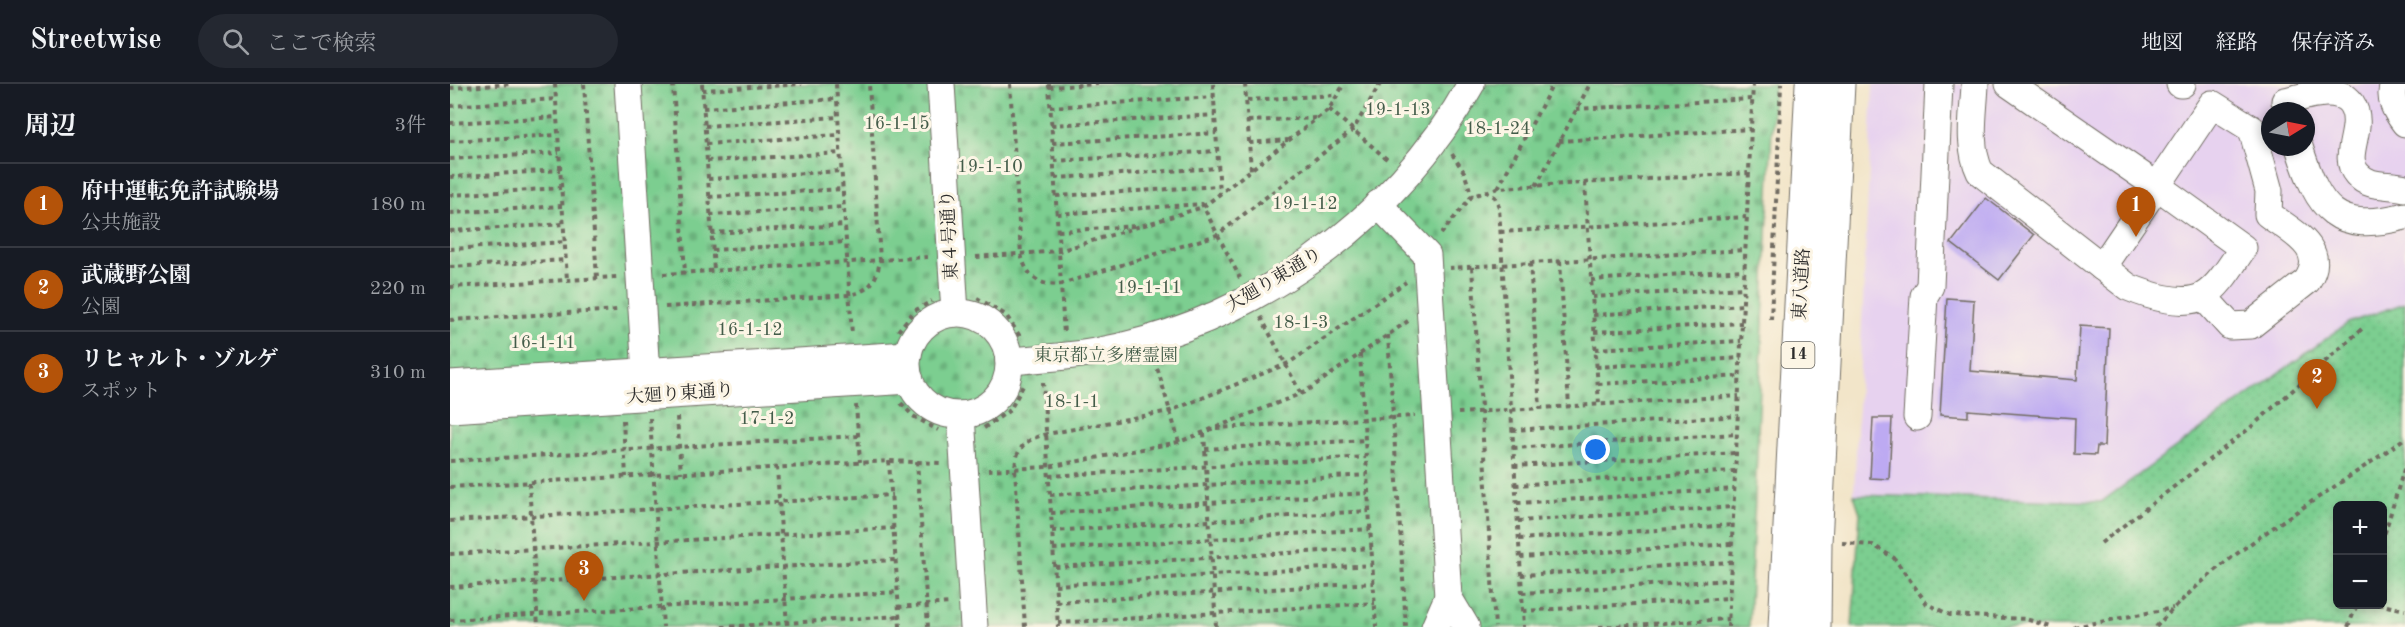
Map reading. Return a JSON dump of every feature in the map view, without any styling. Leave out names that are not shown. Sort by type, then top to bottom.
[{"type":"main road","name":"東八道路","points":[[1785,627],[1812,84]]},
{"type":"main road","name":"東八道路","points":[[1814,627],[1815,543],[1838,84]]},
{"type":"lane","points":[[628,84],[645,358]]},
{"type":"lane","name":"東４号通り","points":[[941,84],[962,262],[955,313]]},
{"type":"lane","name":"大廻り東通り","points":[[1009,361],[1097,352],[1166,334],[1258,294],[1290,275],[1347,233],[1378,204],[1422,157],[1471,84]]},
{"type":"lane","points":[[1917,417],[1924,296],[1930,286],[1939,84]]},
{"type":"lane","points":[[1975,84],[1972,143],[1974,159],[1980,172],[2128,287],[2150,295],[2181,300],[2203,296],[2226,273],[2243,249],[2157,186],[2009,84]]},
{"type":"lane","points":[[2394,84],[2391,91],[2392,104],[2405,123]]},
{"type":"lane","points":[[2284,99],[2332,92],[2348,99],[2357,112],[2358,127],[2351,155],[2355,172],[2365,181],[2377,185],[2405,188]]},
{"type":"lane","points":[[2102,267],[2212,104],[2252,129],[2270,192],[2268,214],[2311,246],[2313,265],[2307,281],[2251,325],[2230,326],[2203,296]]},
{"type":"lane","points":[[2302,156],[2311,182],[2323,202],[2337,216],[2360,222],[2384,221],[2405,216]]},
{"type":"lane","points":[[1378,204],[1427,255],[1448,597],[1435,627]]},
{"type":"lane","points":[[955,313],[977,317],[996,330],[1003,339],[1009,361],[1005,383],[992,402],[973,413],[962,415],[950,415],[929,406],[914,389],[909,367],[916,335],[933,320],[955,313]]},
{"type":"lane","name":"大廻り東通り","points":[[450,384],[596,387],[909,367]]},
{"type":"lane","name":"大廻り東通り","points":[[450,409],[596,387]]},
{"type":"lane","points":[[962,415],[971,466],[974,627]]},
{"type":"lane","points":[[1448,597],[1466,627]]},
{"type":"path","points":[[450,88],[512,84]]},
{"type":"path","points":[[555,84],[567,280]]},
{"type":"path","points":[[584,84],[597,278]]},
{"type":"path","points":[[673,84],[684,273]]},
{"type":"path","points":[[702,84],[714,271]]},
{"type":"path","points":[[702,90],[802,84]]},
{"type":"path","points":[[836,84],[852,345]]},
{"type":"path","points":[[450,320],[849,295],[870,287],[878,275],[880,260],[869,84]]},
{"type":"path","points":[[1010,84],[1021,254],[1024,268],[1034,279],[1048,286],[1061,284],[1217,235],[1353,130],[1380,84]]},
{"type":"path","points":[[1064,335],[1049,86],[1098,84]]},
{"type":"path","points":[[1213,84],[1220,193]]},
{"type":"path","points":[[1245,84],[1251,170]]},
{"type":"path","points":[[450,287],[880,260],[962,262],[972,257],[1059,251],[1203,207],[1329,109],[1344,84]]},
{"type":"path","points":[[1498,188],[1553,84]]},
{"type":"path","points":[[1536,186],[1590,84]]},
{"type":"path","points":[[1728,627],[1753,84]]},
{"type":"path","points":[[1247,100],[1337,95]]},
{"type":"path","points":[[1050,107],[1214,97]]},
{"type":"path","points":[[450,106],[556,99]]},
{"type":"path","points":[[703,108],[837,99]]},
{"type":"path","points":[[1576,109],[1752,99]]},
{"type":"path","points":[[1329,109],[1390,162]]},
{"type":"path","points":[[1051,125],[1215,115]]},
{"type":"path","points":[[450,123],[557,117]]},
{"type":"path","points":[[705,126],[838,117]]},
{"type":"path","points":[[1248,121],[1317,117]]},
{"type":"path","points":[[1560,141],[1751,129]]},
{"type":"path","points":[[1052,143],[1216,133]]},
{"type":"path","points":[[450,141],[558,135]]},
{"type":"path","points":[[706,144],[839,135]]},
{"type":"path","points":[[1249,143],[1289,140]]},
{"type":"path","points":[[1054,161],[1217,150]]},
{"type":"path","points":[[450,159],[559,153]]},
{"type":"path","points":[[707,161],[840,153]]},
{"type":"path","points":[[1382,170],[1396,154]]},
{"type":"path","points":[[1455,158],[1464,172],[1472,196]]},
{"type":"path","points":[[1054,178],[1218,168]]},
{"type":"path","points":[[450,177],[560,170]]},
{"type":"path","points":[[708,179],[842,171]]},
{"type":"path","points":[[1419,245],[1439,236],[1455,220],[1472,196],[1498,188],[1748,173]]},
{"type":"path","points":[[1585,183],[1599,405]]},
{"type":"path","points":[[1056,196],[1219,186]]},
{"type":"path","points":[[450,195],[561,188]]},
{"type":"path","points":[[709,197],[843,189]]},
{"type":"path","points":[[1485,191],[1495,197],[1499,207],[1524,627]]},
{"type":"path","points":[[1057,214],[1202,204],[1240,279]]},
{"type":"path","points":[[450,213],[562,207]]},
{"type":"path","points":[[710,215],[844,207]]},
{"type":"path","points":[[1500,232],[1746,217]]},
{"type":"path","points":[[450,231],[564,224]]},
{"type":"path","points":[[711,232],[845,225]]},
{"type":"path","points":[[1058,231],[1143,225]]},
{"type":"path","points":[[450,249],[565,242]]},
{"type":"path","points":[[712,250],[846,242]]},
{"type":"path","points":[[1445,268],[1745,250]]},
{"type":"path","points":[[450,267],[566,260]]},
{"type":"path","points":[[1560,261],[1569,407]]},
{"type":"path","points":[[1530,263],[1540,408]]},
{"type":"path","points":[[1472,267],[1494,627]]},
{"type":"path","points":[[1591,280],[1744,270]]},
{"type":"path","points":[[1232,283],[1248,274]]},
{"type":"path","points":[[1025,627],[1015,469],[1016,455],[1023,444],[1032,438],[1047,434],[1170,411],[1286,365],[1411,279]]},
{"type":"path","points":[[974,288],[974,298],[990,303],[1006,315],[1022,339],[1032,338]]},
{"type":"path","points":[[1592,297],[1743,288]]},
{"type":"path","points":[[450,487],[889,461],[1015,469],[1048,467],[1179,442],[1301,394],[1431,304]]},
{"type":"path","points":[[1593,315],[1743,305]]},
{"type":"path","points":[[1261,316],[1301,394]]},
{"type":"path","points":[[1594,332],[1742,323]]},
{"type":"path","points":[[2101,543],[2250,428],[2364,327]]},
{"type":"path","points":[[1053,336],[1076,333]]},
{"type":"path","points":[[1388,335],[1406,627]]},
{"type":"path","points":[[1595,350],[1741,340]]},
{"type":"path","points":[[1360,354],[1376,627]]},
{"type":"path","points":[[1596,367],[1741,358]]},
{"type":"path","points":[[1155,359],[1179,442]]},
{"type":"path","points":[[1598,384],[1740,376]]},
{"type":"path","points":[[1043,380],[1058,625],[1375,603]]},
{"type":"path","points":[[1216,428],[1739,396]]},
{"type":"path","points":[[856,397],[860,462]]},
{"type":"path","points":[[677,408],[681,473]]},
{"type":"path","points":[[649,410],[663,627]]},
{"type":"path","points":[[622,412],[626,477]]},
{"type":"path","points":[[1512,430],[1738,416]]},
{"type":"path","points":[[1204,433],[1216,627]]},
{"type":"path","points":[[1513,448],[1737,434]]},
{"type":"path","points":[[450,461],[858,436]]},
{"type":"path","points":[[2156,627],[2174,608],[2243,549],[2405,438]]},
{"type":"path","points":[[1205,449],[1365,440]]},
{"type":"path","points":[[1514,466],[1736,453]]},
{"type":"path","points":[[1049,476],[1366,457]]},
{"type":"path","points":[[889,461],[900,627]]},
{"type":"path","points":[[917,461],[928,627]]},
{"type":"path","points":[[2387,525],[2405,466]]},
{"type":"path","points":[[777,467],[787,625]]},
{"type":"path","points":[[1515,484],[1736,471]]},
{"type":"path","points":[[1050,495],[1367,475]]},
{"type":"path","points":[[529,483],[538,627]]},
{"type":"path","points":[[1517,503],[1735,489]]},
{"type":"path","points":[[1051,513],[1368,493]]},
{"type":"path","points":[[450,521],[892,495]]},
{"type":"path","points":[[1518,520],[1734,507]]},
{"type":"path","points":[[1052,531],[1369,511]]},
{"type":"path","points":[[1519,539],[1733,525]]},
{"type":"path","points":[[450,554],[894,528]]},
{"type":"path","points":[[1053,549],[1371,529]]},
{"type":"path","points":[[1842,543],[1873,545],[1894,558],[1927,604],[1950,615],[2026,619],[2051,627]]},
{"type":"path","points":[[1520,557],[1732,544]]},
{"type":"path","points":[[1054,567],[1371,548]]},
{"type":"path","points":[[450,587],[895,560]]},
{"type":"path","points":[[1521,575],[1731,562]]},
{"type":"path","points":[[1055,585],[1372,565]]},
{"type":"path","points":[[1522,593],[1730,580]]},
{"type":"path","points":[[1056,602],[1374,583]]},
{"type":"path","points":[[450,620],[897,592]]},
{"type":"path","points":[[1523,611],[1730,598]]},
{"type":"path","points":[[898,607],[960,603]]},
{"type":"path","points":[[2387,606],[2405,610]]},
{"type":"path","points":[[2074,627],[2174,608]]},
{"type":"path","points":[[2348,627],[2355,609]]},
{"type":"path","points":[[722,627],[787,625],[899,616]]},
{"type":"path","points":[[1599,627],[1729,619]]},
{"type":"shaded area","points":[[1873,84],[2405,84],[2405,303],[2348,323],[2101,502],[1854,495]]},
{"type":"green space","name":"東京都立多磨霊園","points":[[450,84],[1774,84],[1749,627],[450,627]]},
{"type":"green space","points":[[2405,303],[2405,627],[1852,627],[1860,513],[1854,495],[2101,502],[2348,323]]},
{"type":"building","points":[[1986,198],[2034,235],[1999,280],[1951,243]]},
{"type":"building","points":[[1947,298],[1974,300],[1970,371],[2077,380],[2080,326],[2109,328],[2104,446],[2097,446],[2096,455],[2074,454],[2075,418],[1968,410],[1968,417],[1940,415]]},
{"type":"building","points":[[1873,418],[1892,418],[1889,479],[1870,478]]},
{"type":"place","name":"府中運転免許試験場","points":[[2136,237]]},
{"type":"place","name":"武蔵野公園","points":[[2317,409]]},
{"type":"place","name":"リヒャルト・ゾルゲ","points":[[584,601]]},
{"type":"park label","name":"19-1-13","points":[[1398,110]]},
{"type":"park label","name":"16-1-15","points":[[897,124]]},
{"type":"park label","name":"18-1-24","points":[[1498,129]]},
{"type":"park label","name":"19-1-10","points":[[990,167]]},
{"type":"park label","name":"19-1-12","points":[[1305,204]]},
{"type":"park label","name":"19-1-11","points":[[1149,288]]},
{"type":"park label","name":"18-1-3","points":[[1301,323]]},
{"type":"park label","name":"16-1-12","points":[[750,330]]},
{"type":"park label","name":"16-1-11","points":[[543,343]]},
{"type":"park label","name":"18-1-1","points":[[1072,402]]},
{"type":"park label","name":"17-1-2","points":[[767,419]]}]
